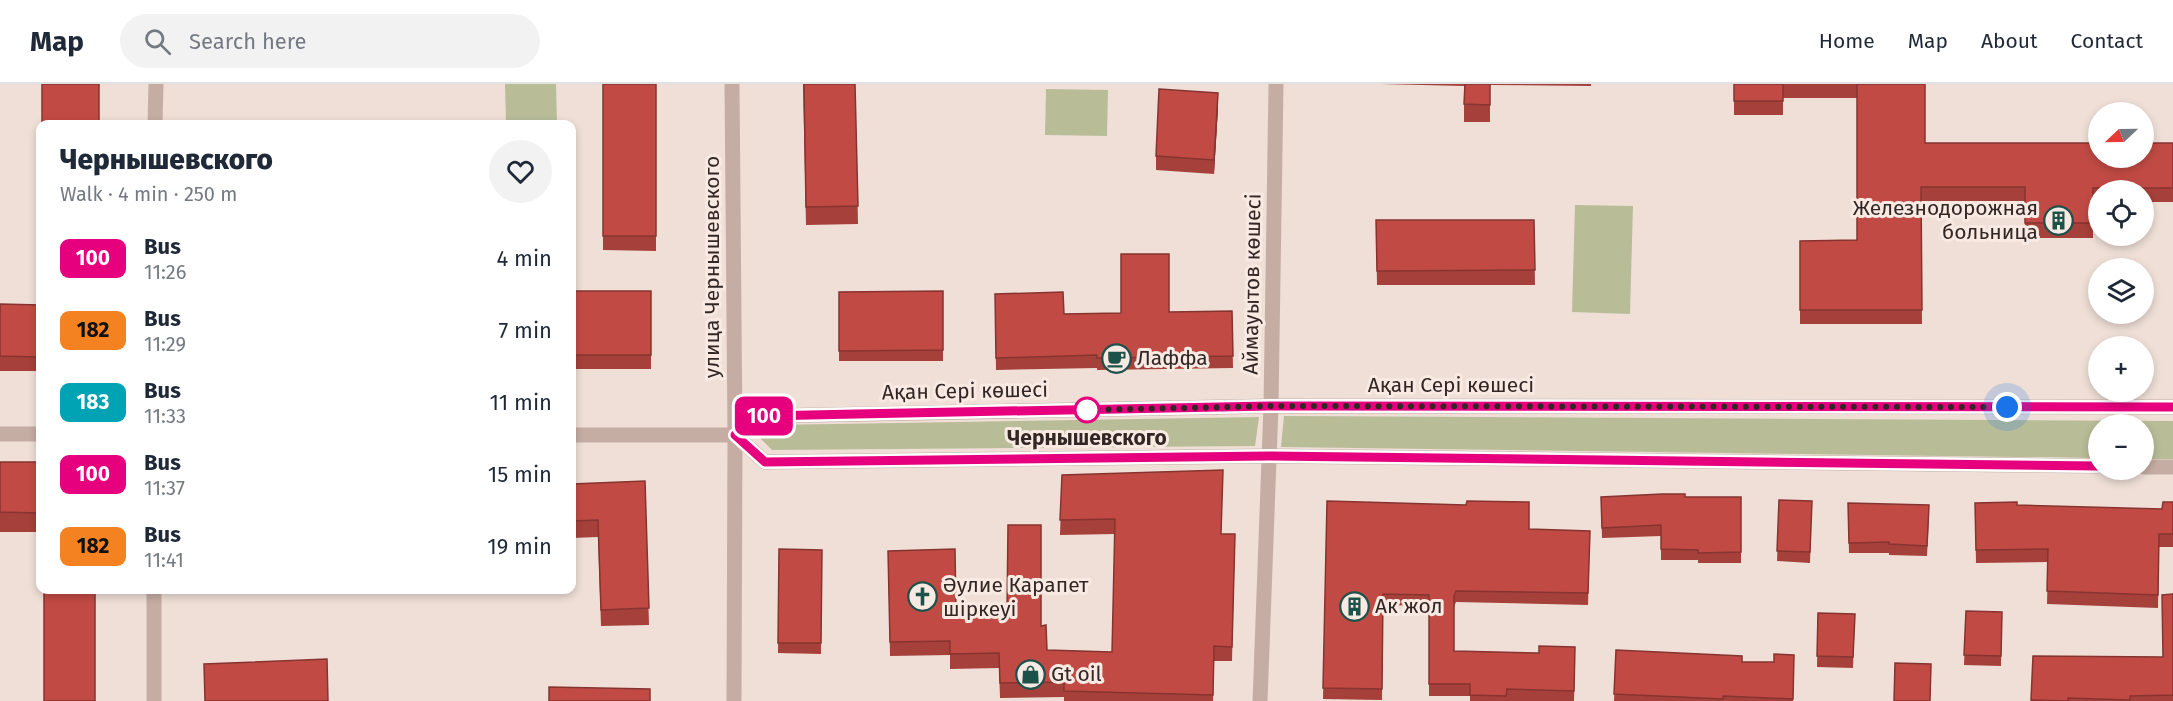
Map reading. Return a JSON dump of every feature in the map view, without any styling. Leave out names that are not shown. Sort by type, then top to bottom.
[{"type":"street","points":[[155,120],[156,84]]},
{"type":"street","name":"улица Чернышевского","points":[[732,84],[735,435],[734,701]]},
{"type":"street","name":"Аймауытов көшесі","points":[[1260,701],[1269,456],[1276,84]]},
{"type":"street","name":"Ақан Сері көшесі","points":[[735,435],[764,416],[1270,406],[2173,407]]},
{"type":"street","points":[[0,434],[36,434]]},
{"type":"street","points":[[576,435],[735,435],[765,462],[1269,456],[2088,466]]},
{"type":"street","points":[[2154,466],[2173,467]]},
{"type":"street","points":[[154,594],[154,701]]},
{"type":"green space","points":[[505,84],[556,84],[557,120],[506,120]]},
{"type":"green space","points":[[1046,89],[1108,90],[1107,136],[1045,135]]},
{"type":"green space","points":[[1575,205],[1633,206],[1630,314],[1572,312]]},
{"type":"green space","points":[[1284,416],[2088,421],[2088,458],[1281,447]]},
{"type":"green space","points":[[1259,417],[1255,446],[772,450],[755,433],[772,425]]},
{"type":"green space","points":[[2154,421],[2173,421],[2173,459],[2154,459]]},
{"type":"building","points":[[42,84],[99,84],[99,120],[42,120]]},
{"type":"building","points":[[603,84],[656,84],[656,236],[603,236]]},
{"type":"building","points":[[804,84],[855,84],[858,206],[806,207]]},
{"type":"building","points":[[1465,84],[1490,84],[1490,105],[1464,104]]},
{"type":"building","points":[[1734,84],[1783,84],[1783,101],[1734,101]]},
{"type":"building","name":"Железнодорожная больница","points":[[1857,84],[1925,84],[1925,143],[2088,143],[2088,168],[2154,168],[2154,143],[2173,143],[2173,188],[2154,188],[2154,180],[2088,180],[2088,223],[2025,223],[2025,187],[1921,187],[1922,310],[1800,310],[1800,241],[1857,240]]},
{"type":"building","points":[[1159,89],[1218,93],[1214,160],[1156,156]]},
{"type":"building","points":[[1376,220],[1534,220],[1535,270],[1377,271]]},
{"type":"building","points":[[1121,254],[1169,254],[1169,312],[1232,311],[1233,356],[1097,358],[1097,355],[996,358],[995,294],[1063,292],[1064,314],[1121,313]]},
{"type":"building","points":[[576,291],[651,291],[651,355],[576,355]]},
{"type":"building","points":[[943,291],[943,350],[839,351],[839,292]]},
{"type":"building","points":[[0,304],[36,305],[36,357],[0,356]]},
{"type":"building","points":[[0,462],[36,462],[36,513],[0,512]]},
{"type":"building","points":[[1223,470],[1221,534],[1235,534],[1232,647],[1214,646],[1213,695],[1064,691],[1064,682],[1000,683],[999,653],[950,654],[950,641],[890,642],[888,551],[955,549],[956,613],[1007,612],[1008,525],[1041,525],[1041,626],[1046,625],[1047,650],[1112,652],[1115,519],[1060,520],[1062,475]]},
{"type":"building","points":[[645,481],[649,608],[601,610],[598,520],[576,521],[576,484]]},
{"type":"building","points":[[1685,494],[1685,497],[1741,497],[1741,552],[1698,553],[1698,550],[1661,549],[1661,525],[1602,528],[1601,497]]},
{"type":"building","points":[[1779,500],[1812,501],[1810,552],[1777,551]]},
{"type":"building","points":[[1327,501],[1466,505],[1467,501],[1529,502],[1529,529],[1590,531],[1588,593],[1456,591],[1454,596],[1454,651],[1539,653],[1539,646],[1575,647],[1574,691],[1507,689],[1506,696],[1470,695],[1470,684],[1429,684],[1429,595],[1383,594],[1382,689],[1323,688]]},
{"type":"building","points":[[2017,502],[2017,505],[2162,509],[2163,502],[2173,502],[2173,534],[2159,534],[2158,595],[2047,591],[2048,549],[1976,550],[1975,503]]},
{"type":"building","points":[[1848,503],[1929,505],[1927,546],[1889,544],[1889,542],[1849,543]]},
{"type":"building","points":[[779,549],[822,550],[821,643],[778,643]]},
{"type":"building","points":[[44,594],[95,594],[95,701],[44,701]]},
{"type":"building","points":[[2173,594],[2173,695],[2130,696],[2130,700],[2068,698],[2068,701],[2031,700],[2033,656],[2163,657],[2162,595]]},
{"type":"building","points":[[1966,611],[2002,612],[2001,656],[1964,655]]},
{"type":"building","points":[[1818,613],[1855,614],[1853,657],[1817,656]]},
{"type":"building","points":[[1616,650],[1742,656],[1742,662],[1774,662],[1774,654],[1794,655],[1793,699],[1723,696],[1723,699],[1614,694]]},
{"type":"building","points":[[327,659],[328,701],[205,701],[204,664]]},
{"type":"building","points":[[1895,663],[1931,664],[1930,701],[1894,701]]},
{"type":"building","points":[[549,687],[650,689],[650,701],[549,701]]},
{"type":"bus line","name":"100","points":[[2088,466],[1269,456],[765,462],[735,435],[764,416],[856,414],[1270,406],[2173,407]]},
{"type":"place","name":"Железнодорожная больница","points":[[2059,220]]},
{"type":"place","name":"Лаффа","points":[[1116,358]]},
{"type":"place","name":"Чернышевского","points":[[1087,410]]},
{"type":"place","name":"Әулие Карапет шіркеуі","points":[[922,597]]},
{"type":"place","name":"Ак жол","points":[[1354,606]]},
{"type":"place","name":"Gt oil","points":[[1030,674]]},
{"type":"route","points":[[1087,410],[1270,406],[2007,407]]}]
